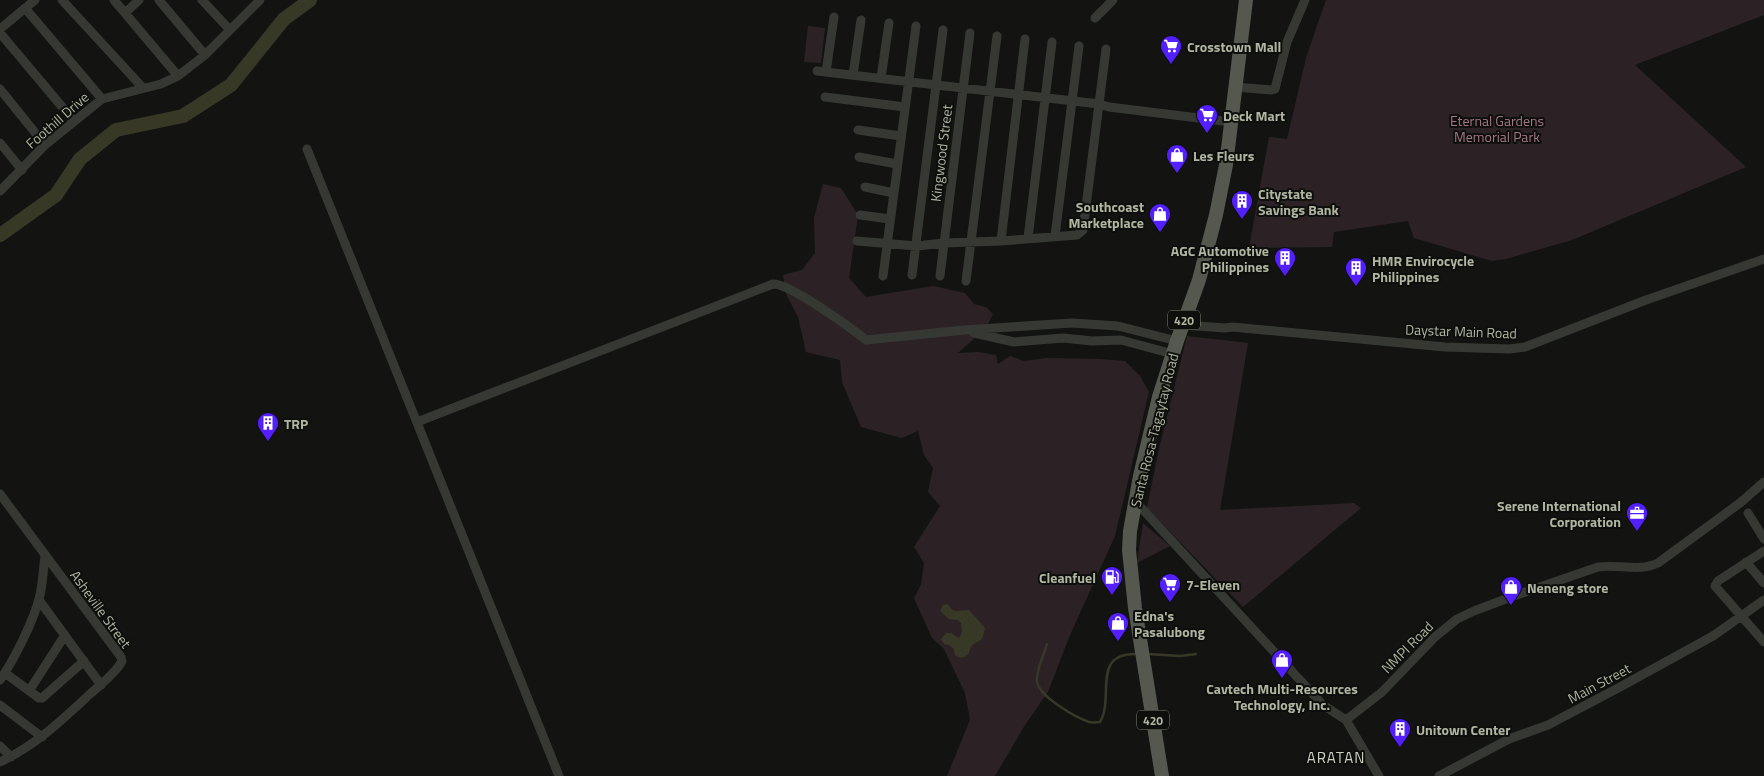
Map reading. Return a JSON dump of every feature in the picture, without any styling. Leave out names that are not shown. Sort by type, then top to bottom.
[{"type":"main road","name":"Santa Rosa-Tagaytay Road","points":[[1162,776],[1140,640],[1129,550],[1135,501],[1153,423],[1183,322],[1199,280],[1212,231],[1226,165],[1246,0]]},
{"type":"street","points":[[35,0],[0,31],[74,121]]},
{"type":"street","points":[[62,0],[143,88]]},
{"type":"street","points":[[114,0],[178,76]]},
{"type":"street","points":[[124,13],[139,0]]},
{"type":"street","points":[[159,0],[205,55]]},
{"type":"street","points":[[202,0],[230,30]]},
{"type":"street","points":[[1095,18],[1113,0]]},
{"type":"street","points":[[1234,87],[1275,89],[1287,42],[1305,0]]},
{"type":"street","name":"Foothill Drive","points":[[0,192],[45,144],[102,99],[161,84],[178,76],[205,55],[254,2]]},
{"type":"street","points":[[25,8],[102,99]]},
{"type":"street","points":[[834,17],[821,71],[1100,104],[1109,107],[1231,122]]},
{"type":"street","points":[[854,75],[861,20]]},
{"type":"street","points":[[881,78],[888,23]]},
{"type":"street","points":[[882,276],[888,244],[916,26]]},
{"type":"street","points":[[912,275],[943,30]]},
{"type":"street","name":"Kingwood Street","points":[[940,276],[970,33]]},
{"type":"street","points":[[966,281],[997,36]]},
{"type":"street","points":[[1000,241],[1025,39]]},
{"type":"street","points":[[1028,238],[1052,42]]},
{"type":"street","points":[[1056,236],[1079,46]]},
{"type":"street","points":[[857,241],[917,246],[1077,235],[1082,230],[1106,49]]},
{"type":"street","points":[[0,89],[45,144]]},
{"type":"street","points":[[825,97],[905,107]]},
{"type":"street","points":[[858,130],[901,136]]},
{"type":"street","points":[[0,143],[22,170]]},
{"type":"street","points":[[307,149],[559,776]]},
{"type":"street","points":[[859,158],[898,164]]},
{"type":"street","points":[[865,187],[894,193]]},
{"type":"street","points":[[860,215],[890,219]]},
{"type":"street","name":"Daystar Main Road","points":[[1183,322],[1203,324],[1225,323],[1232,327],[1445,348],[1509,350],[1533,344],[1646,300],[1764,259]]},
{"type":"street","points":[[417,422],[773,284],[789,290],[836,317],[866,340],[964,330],[1080,323],[1118,326],[1175,347]]},
{"type":"street","points":[[964,330],[1014,342],[1063,338],[1092,341],[1121,340],[1175,347]]},
{"type":"street","name":"NMPI Road","points":[[1346,720],[1382,692],[1440,633],[1457,619],[1598,566],[1644,568],[1658,563],[1740,503],[1764,482]]},
{"type":"street","name":"Asheville Street","points":[[0,494],[44,556],[121,657],[122,661],[100,685],[42,738],[0,762]]},
{"type":"street","points":[[1135,501],[1323,705],[1346,720],[1377,774],[1387,776]]},
{"type":"street","points":[[1748,513],[1764,539]]},
{"type":"street","points":[[1764,551],[1718,581],[1715,586],[1764,642]]},
{"type":"street","points":[[44,556],[43,580],[39,600],[3,677],[39,698],[45,697],[84,661]]},
{"type":"street","points":[[1746,562],[1764,582]]},
{"type":"street","points":[[39,600],[100,685]]},
{"type":"street","name":"Main Street","points":[[1439,776],[1509,739],[1548,725],[1612,692],[1713,636],[1764,600]]},
{"type":"street","points":[[29,691],[65,635]]},
{"type":"street","points":[[0,706],[42,738]]},
{"type":"street","points":[[0,746],[11,757]]},
{"type":"green space","name":"Eternal Gardens Memorial Park","points":[[1326,0],[1764,0],[1764,15],[1635,65],[1746,167],[1572,240],[1506,259],[1492,261],[1414,238],[1408,221],[1334,232],[1332,247],[1249,248],[1269,137],[1287,139],[1306,58]]},
{"type":"green space","points":[[808,26],[825,28],[821,63],[804,62]]},
{"type":"green space","points":[[823,184],[841,188],[858,215],[849,278],[866,297],[933,286],[965,293],[974,304],[986,307],[993,314],[986,328],[958,353],[978,352],[996,355],[998,364],[1010,356],[1024,361],[1046,358],[1125,361],[1140,376],[1149,392],[1115,536],[1070,635],[1048,692],[1025,725],[995,776],[947,776],[970,720],[965,693],[944,649],[932,638],[914,598],[921,585],[924,563],[914,547],[940,506],[928,492],[933,468],[924,455],[918,431],[902,438],[861,427],[842,382],[840,360],[806,352],[798,317],[786,294],[783,275],[802,270],[815,253],[814,218]]},
{"type":"green space","points":[[1187,336],[1248,343],[1220,510],[1354,503],[1361,508],[1243,607],[1147,508],[1158,453]]},
{"type":"green space","points":[[1143,523],[1170,546],[1137,563]]},
{"type":"shaded area","points":[[948,604],[952,610],[969,610],[985,628],[982,639],[972,645],[969,653],[964,657],[955,655],[954,649],[944,644],[941,639],[946,633],[951,633],[959,638],[962,632],[961,623],[958,620],[949,619],[940,611],[943,605]]},
{"type":"waterway","points":[[0,235],[56,195],[80,159],[116,130],[183,116],[231,85],[284,19],[310,0]]},
{"type":"waterway","points":[[1047,644],[1037,674],[1037,682],[1040,688],[1044,694],[1059,706],[1075,716],[1090,722],[1100,722],[1104,712],[1107,678],[1109,668],[1114,660],[1123,655],[1138,654]]},
{"type":"waterway","points":[[1148,654],[1180,656],[1196,654]]},
{"type":"place","name":"Crosstown Mall","points":[[1171,65]]},
{"type":"place","name":"Deck Mart","points":[[1207,134]]},
{"type":"place","name":"Les Fleurs","points":[[1177,174]]},
{"type":"place","name":"Citystate Savings Bank","points":[[1242,220]]},
{"type":"place","name":"Southcoast Marketplace","points":[[1160,233]]},
{"type":"place","name":"AGC Automotive Philippines","points":[[1285,277]]},
{"type":"place","name":"HMR Envirocycle Philippines","points":[[1356,287]]},
{"type":"place","name":"TRP","points":[[268,442]]},
{"type":"place","name":"Serene International Corporation","points":[[1637,532]]},
{"type":"place","name":"Cleanfuel","points":[[1112,596]]},
{"type":"place","name":"7-Eleven","points":[[1170,603]]},
{"type":"place","name":"Neneng store","points":[[1511,606]]},
{"type":"place","name":"Edna's Pasalubong","points":[[1118,642]]},
{"type":"place","name":"Cavtech Multi-Resources Technology, Inc.","points":[[1282,679]]},
{"type":"place","name":"Unitown Center","points":[[1400,748]]},
{"type":"district","name":"ARATAN","points":[[1336,757]]}]
